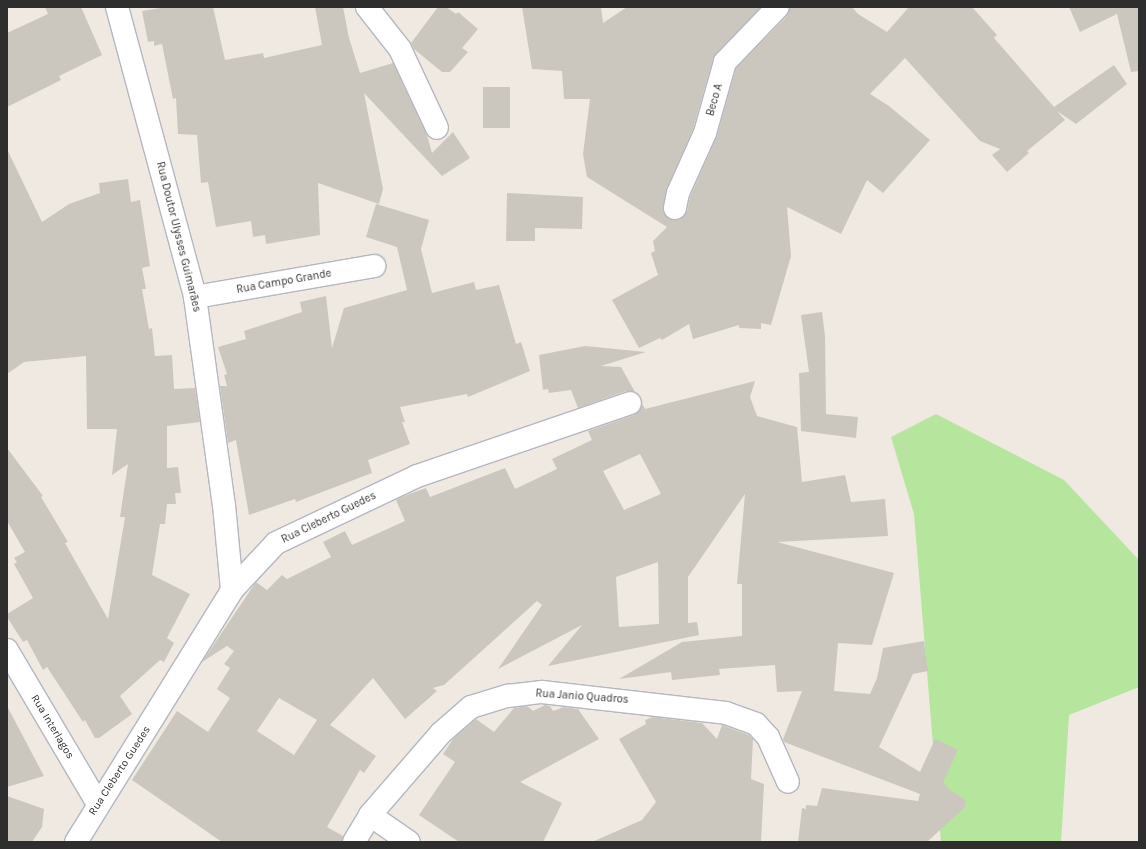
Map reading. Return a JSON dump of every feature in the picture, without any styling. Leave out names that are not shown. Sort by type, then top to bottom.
[{"type":"street","name":"Rua Doutor Ulysses Guimarães","points":[[117,7],[195,297],[224,505],[232,590]]},
{"type":"street","points":[[367,7],[400,49],[437,128]]},
{"type":"street","name":"Beco A","points":[[675,208],[678,193],[706,133],[725,62],[778,7]]},
{"type":"street","name":"Rua Campo Grande","points":[[195,297],[374,266]]},
{"type":"street","name":"Rua Cleberto Guedes","points":[[76,842],[98,804],[180,678],[232,590],[276,543],[417,476],[630,403]]},
{"type":"street","name":"Rua Interlagos","points":[[7,650],[98,804]]},
{"type":"street","name":"Rua Janio Quadros","points":[[354,842],[370,815],[441,733],[471,707],[508,696],[542,692],[726,713],[756,724],[768,737],[788,782]]},
{"type":"street","points":[[370,815],[409,842]]},
{"type":"green space","points":[[936,414],[1064,480],[1139,560],[1139,687],[1069,715],[1061,842],[941,842],[914,514],[891,437]]},
{"type":"building","points":[[45,7],[81,7],[102,55],[59,76],[61,80],[7,107],[7,33],[48,14]]},
{"type":"building","points":[[167,7],[213,7],[225,60],[263,53],[264,58],[322,45],[315,7],[343,7],[349,38],[360,73],[393,63],[427,135],[432,153],[453,132],[470,158],[442,176],[364,93],[383,189],[379,204],[318,183],[320,235],[266,244],[265,235],[253,237],[251,221],[216,227],[208,182],[201,183],[197,135],[178,134],[176,98],[173,99],[162,44],[154,46],[154,41],[148,42],[142,11]]},
{"type":"building","points":[[438,7],[446,7],[456,14],[458,12],[478,29],[462,48],[468,52],[450,72],[442,72],[414,49],[411,43]]},
{"type":"building","points":[[522,7],[601,7],[603,23],[627,7],[761,7],[713,59],[693,129],[666,191],[663,212],[673,220],[679,220],[687,211],[690,197],[717,136],[736,68],[787,16],[790,7],[852,7],[858,14],[887,32],[909,7],[972,7],[997,35],[994,38],[1054,107],[1114,65],[1127,84],[1076,124],[1057,111],[1065,120],[1027,151],[1029,153],[1007,172],[992,155],[1000,149],[980,141],[905,58],[870,94],[889,106],[930,140],[883,193],[867,180],[841,234],[787,207],[791,256],[771,325],[761,323],[761,329],[739,328],[739,325],[693,339],[689,324],[662,340],[660,338],[639,348],[612,300],[658,275],[651,253],[655,251],[653,241],[667,227],[587,177],[583,154],[590,99],[564,99],[562,71],[532,69]]},
{"type":"building","points":[[1069,7],[1139,7],[1139,71],[1131,72],[1117,14],[1080,32]]},
{"type":"building","points":[[483,87],[510,87],[510,128],[483,128]]},
{"type":"building","points":[[7,149],[42,222],[69,204],[100,193],[99,183],[128,179],[131,202],[140,200],[150,266],[142,268],[146,289],[142,289],[149,329],[152,328],[155,356],[172,355],[174,389],[195,388],[200,422],[167,426],[167,468],[178,467],[181,493],[175,493],[176,504],[167,504],[165,524],[160,524],[152,575],[190,594],[167,638],[174,643],[164,662],[160,660],[120,696],[132,714],[99,738],[95,738],[85,720],[83,722],[47,667],[43,670],[27,640],[23,642],[7,617],[7,614],[33,598],[14,564],[17,562],[14,558],[25,552],[7,521],[7,448],[43,496],[41,497],[68,542],[65,543],[108,619],[125,517],[120,517],[128,464],[112,475],[117,429],[87,429],[86,356],[24,362],[7,374]]},
{"type":"building","points":[[507,193],[583,197],[582,229],[535,228],[535,241],[506,241]]},
{"type":"building","points":[[376,204],[429,220],[421,249],[432,293],[474,282],[476,290],[499,285],[516,344],[521,342],[530,371],[468,397],[467,394],[400,407],[405,422],[402,422],[410,444],[368,460],[372,473],[296,502],[295,499],[249,515],[236,440],[228,443],[220,386],[227,386],[224,375],[227,374],[218,347],[246,339],[244,331],[302,312],[300,302],[326,296],[332,348],[344,308],[407,290],[397,247],[366,237]]},
{"type":"building","points":[[822,312],[825,336],[826,414],[858,417],[856,438],[801,431],[799,373],[809,372],[801,315]]},
{"type":"building","points":[[585,346],[646,352],[601,366],[621,367],[635,392],[626,391],[578,408],[571,390],[549,393],[548,389],[543,390],[539,355]]},
{"type":"building","points":[[755,381],[750,397],[757,416],[797,427],[802,482],[845,475],[851,502],[885,499],[888,536],[777,542],[894,573],[872,645],[838,643],[834,691],[870,694],[877,678],[883,648],[924,641],[928,671],[913,674],[879,747],[920,772],[935,739],[958,750],[943,782],[950,790],[966,800],[965,807],[927,842],[798,842],[802,808],[806,809],[806,805],[817,806],[822,788],[918,801],[920,794],[784,742],[783,739],[802,691],[777,692],[775,665],[719,669],[720,675],[672,680],[671,672],[619,679],[682,642],[742,636],[742,584],[737,584],[745,494],[688,577],[688,623],[697,622],[699,635],[548,666],[582,625],[498,669],[542,605],[537,601],[444,685],[433,688],[437,691],[405,719],[373,678],[330,725],[376,756],[364,773],[360,770],[327,827],[343,836],[342,842],[222,842],[132,780],[177,711],[208,732],[230,698],[217,689],[230,668],[224,664],[234,651],[227,646],[202,662],[256,582],[267,590],[282,575],[287,579],[331,557],[323,542],[345,531],[352,545],[405,521],[396,500],[426,488],[430,497],[505,468],[515,489],[557,469],[552,459],[592,440],[588,431],[634,415],[642,404],[645,409]],"holes":[[[640,454],[661,494],[624,510],[603,471]],[[658,562],[659,624],[619,627],[616,577]],[[279,698],[317,720],[294,755],[257,731]]]},
{"type":"building","points":[[545,705],[550,706],[553,711],[564,707],[578,709],[599,739],[520,782],[562,803],[543,842],[459,842],[419,815],[455,762],[443,754],[454,738],[476,719],[494,732],[514,708],[527,706],[533,711]]},
{"type":"building","points":[[7,706],[44,776],[7,787]]},
{"type":"building","points":[[653,717],[702,723],[717,739],[722,725],[749,735],[753,739],[751,779],[764,784],[761,842],[592,842],[642,820],[656,802],[619,739],[646,724],[645,720]]},
{"type":"building","points":[[7,796],[44,809],[42,827],[32,842],[7,842]]}]
